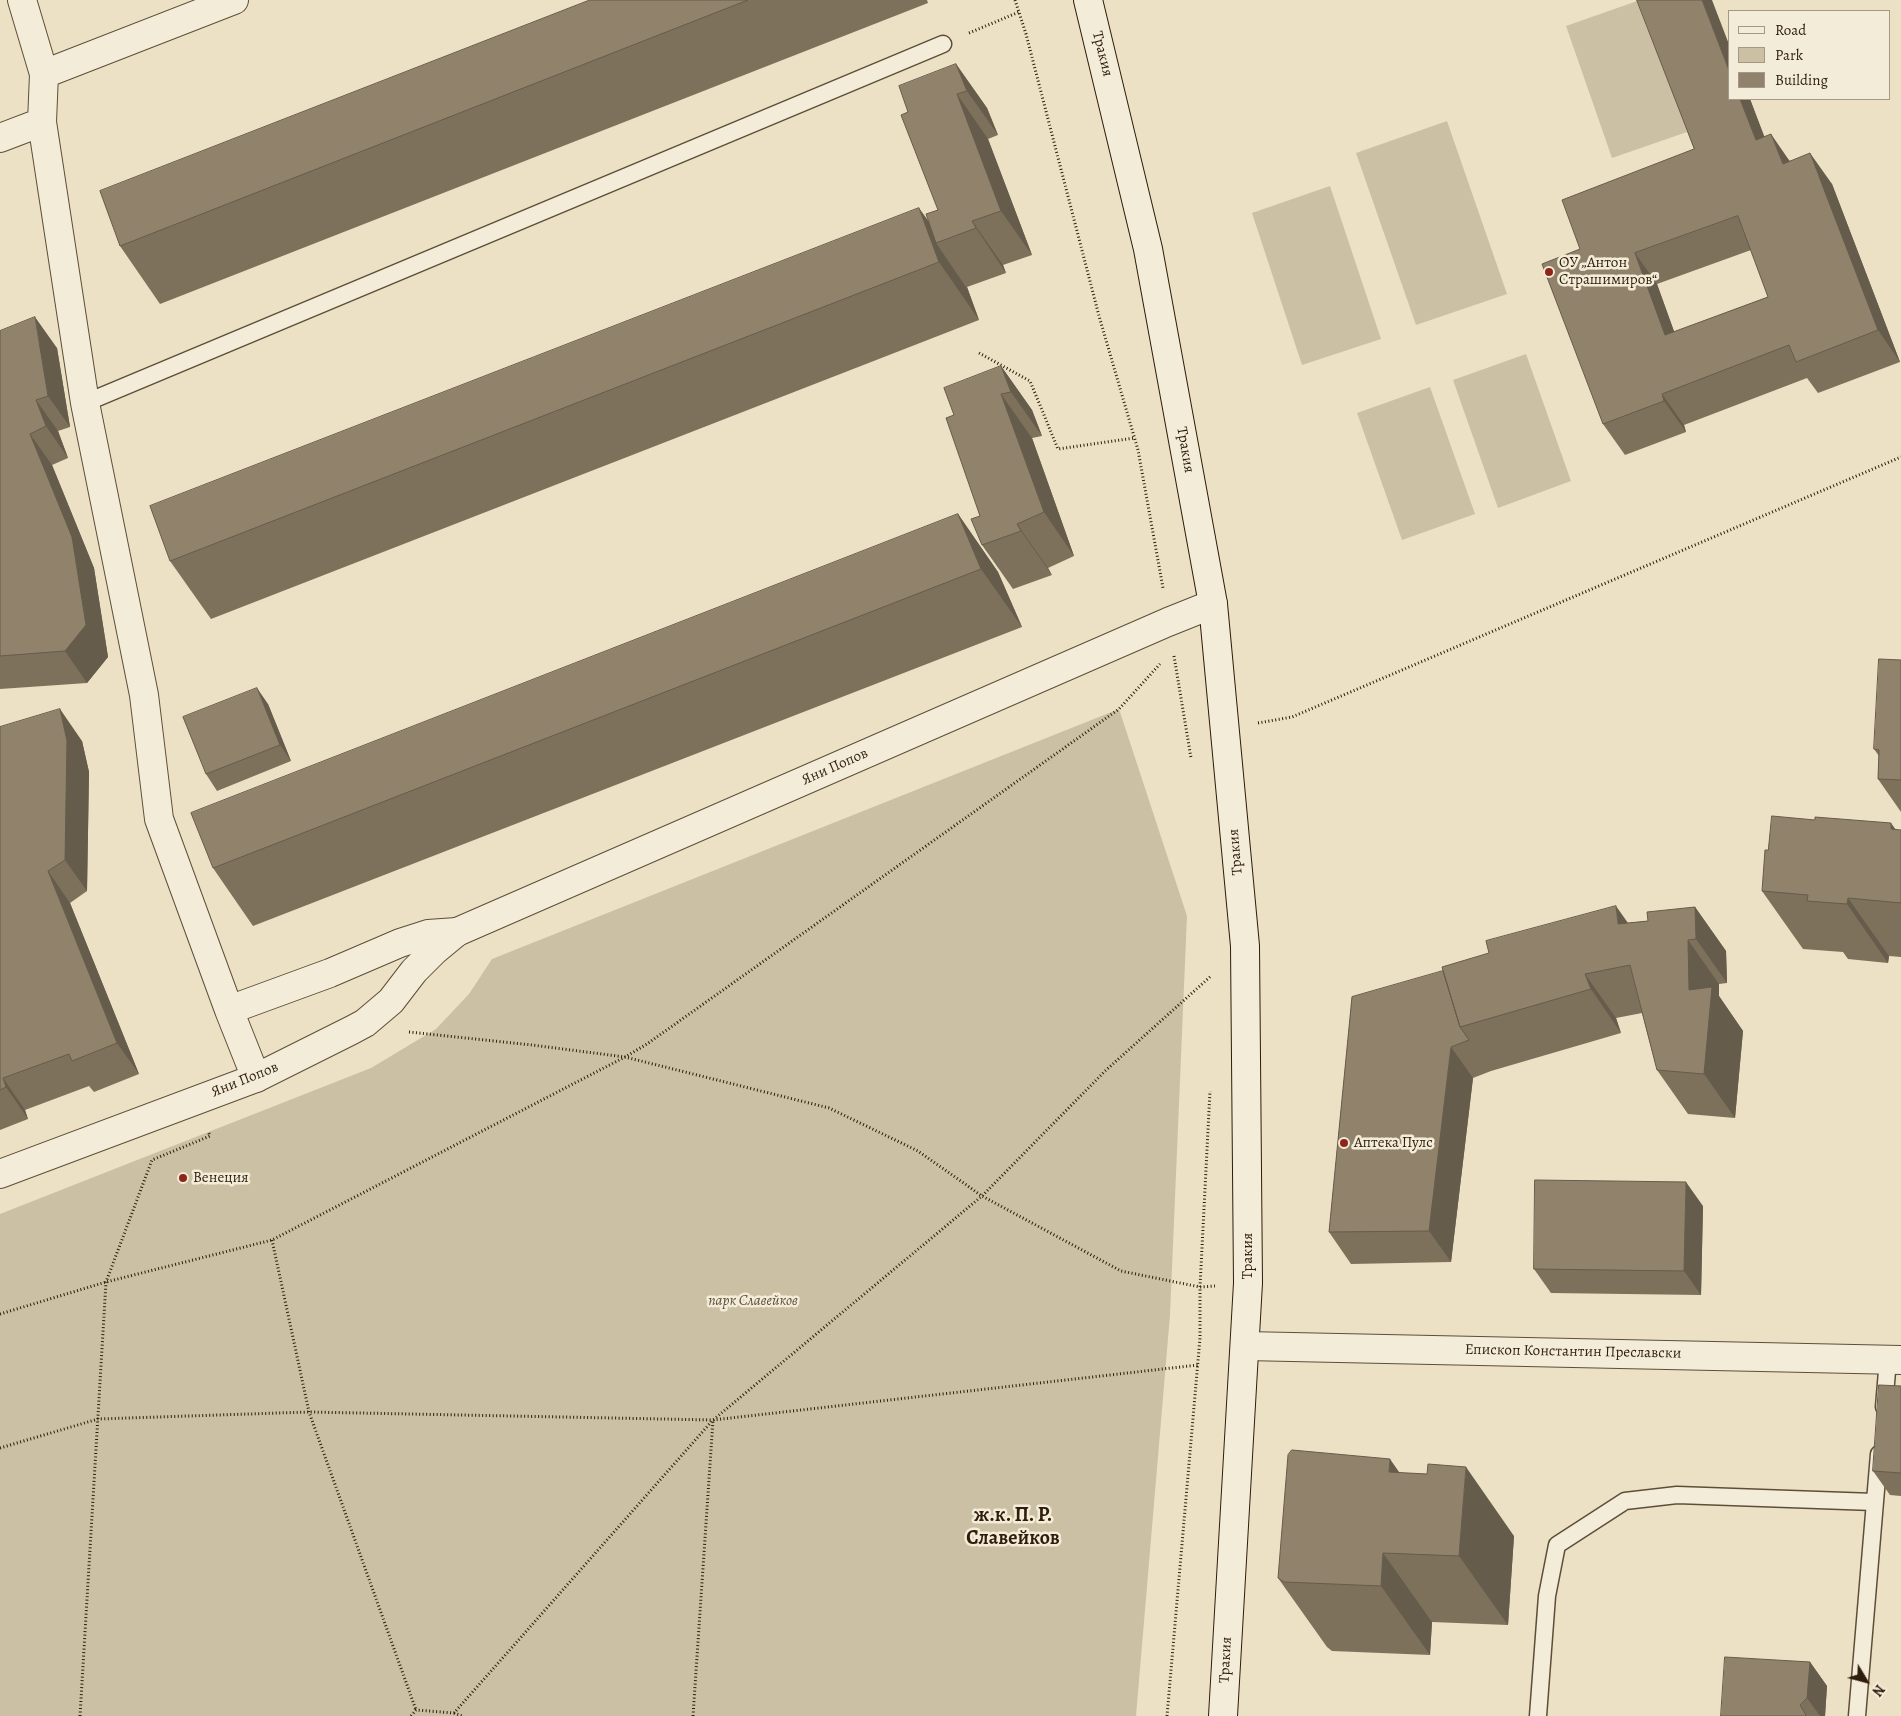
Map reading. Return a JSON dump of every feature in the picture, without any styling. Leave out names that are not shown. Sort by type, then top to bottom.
[{"type":"street","points":[[22,0],[44,74],[42,122],[84,403],[144,695],[159,819],[256,1078]]},
{"type":"street","points":[[44,74],[234,0]]},
{"type":"street","name":"Тракия","points":[[1088,0],[1148,249],[1213,604],[1245,946],[1248,1283],[1223,1716]]},
{"type":"street","points":[[0,138],[42,122]]},
{"type":"street","name":"Яни Попов","points":[[0,1174],[256,1078],[365,1023],[391,1000],[414,971],[434,951],[457,932],[1213,604]]},
{"type":"street","name":"Яни Попов","points":[[229,1010],[428,934],[457,932]]},
{"type":"street","name":"Епископ Константин Преславски","points":[[1245,1346],[1895,1359]]},
{"type":"lane","points":[[84,403],[943,44]]},
{"type":"lane","points":[[1857,1716],[1881,1431],[1895,1359]]},
{"type":"lane","points":[[1538,1716],[1547,1596],[1557,1545],[1582,1528],[1625,1501],[1677,1495],[1874,1502]]},
{"type":"path","points":[[1015,0],[1099,316],[1138,450],[1192,766]]},
{"type":"path","points":[[943,44],[1019,12]]},
{"type":"path","points":[[979,353],[1030,381],[1058,449],[1134,438]]},
{"type":"path","points":[[1186,729],[1224,728],[1292,717],[1901,457]]},
{"type":"path","points":[[0,1314],[106,1282],[272,1240],[624,1057],[663,1033],[1119,709],[1173,650]]},
{"type":"path","points":[[454,1713],[713,1420],[982,1196],[1105,1071],[1213,974],[1214,982]]},
{"type":"path","points":[[402,1036],[410,1032],[624,1057],[829,1108],[918,1151],[982,1196],[1121,1271],[1200,1287]]},
{"type":"path","points":[[1167,1716],[1200,1338],[1200,1287],[1210,1088]]},
{"type":"path","points":[[80,1716],[106,1282],[152,1160],[210,1136],[194,1101]]},
{"type":"path","points":[[272,1240],[309,1412],[416,1710]]},
{"type":"path","points":[[0,1448],[98,1419],[309,1412],[713,1420],[1198,1365]]},
{"type":"path","points":[[693,1716],[713,1420]]},
{"type":"path","points":[[416,1710],[454,1713],[462,1716]]},
{"type":"path","points":[[411,1716],[416,1710]]},
{"type":"green space","points":[[1640,0],[1687,132],[1612,158],[1566,26]]},
{"type":"green space","points":[[1447,121],[1507,294],[1416,325],[1356,153]]},
{"type":"green space","points":[[1330,186],[1381,339],[1302,365],[1252,213]]},
{"type":"green space","points":[[1526,354],[1571,481],[1498,508],[1453,380]]},
{"type":"green space","points":[[1430,387],[1475,514],[1402,540],[1357,413]]},
{"type":"green space","name":"парк Славейков","points":[[1119,709],[1187,916],[1170,1315],[1136,1716],[0,1716],[0,1214],[371,1068],[436,1029],[469,994],[492,959]]},
{"type":"building","points":[[590,0],[748,0],[120,246],[100,191]]},
{"type":"building","points":[[1637,0],[1702,0],[1728,68],[1728,100],[1740,100],[1756,140],[1771,134],[1783,164],[1810,153],[1878,330],[1796,362],[1789,345],[1662,394],[1664,401],[1603,424],[1542,264],[1580,249],[1562,200],[1694,149]],"holes":[[[1738,216],[1768,297],[1665,335],[1635,253]]]},
{"type":"building","points":[[956,64],[967,91],[957,94],[1001,211],[972,221],[976,228],[936,243],[926,214],[938,210],[901,115],[908,112],[899,86]]},
{"type":"building","points":[[919,208],[939,262],[170,561],[150,506]]},
{"type":"building","points":[[35,317],[48,396],[36,400],[46,426],[30,434],[72,537],[86,625],[65,651],[0,656],[0,331]]},
{"type":"building","points":[[1001,366],[1011,392],[1001,394],[1044,512],[1017,524],[1021,531],[982,545],[971,519],[980,516],[946,418],[954,415],[944,388]]},
{"type":"building","points":[[958,514],[981,569],[213,868],[191,813]]},
{"type":"building","points":[[1879,659],[1901,660],[1901,780],[1878,779],[1879,750],[1874,749]]},
{"type":"building","points":[[257,688],[280,745],[206,774],[183,717]]},
{"type":"building","points":[[60,709],[67,741],[65,860],[48,871],[117,1043],[72,1061],[69,1054],[3,1078],[6,1087],[0,1090],[0,727]]},
{"type":"building","points":[[1772,816],[1815,820],[1815,817],[1891,823],[1891,829],[1901,830],[1901,903],[1848,898],[1847,904],[1807,901],[1808,895],[1762,891],[1765,850],[1768,850]]},
{"type":"building","points":[[1616,906],[1618,924],[1648,921],[1647,912],[1695,907],[1696,939],[1688,940],[1689,990],[1712,987],[1704,1074],[1657,1070],[1630,965],[1585,974],[1591,989],[1460,1027],[1442,967],[1489,953],[1486,941]]},
{"type":"building","points":[[1443,971],[1460,1027],[1469,1040],[1451,1047],[1429,1231],[1329,1232],[1352,997]]},
{"type":"building","points":[[1535,1180],[1686,1182],[1684,1271],[1534,1269]]},
{"type":"building","points":[[1879,1385],[1901,1386],[1901,1473],[1873,1471]]},
{"type":"building","points":[[1292,1450],[1390,1459],[1389,1472],[1427,1474],[1428,1464],[1466,1467],[1459,1556],[1383,1553],[1381,1586],[1284,1582],[1278,1578],[1288,1455]]},
{"type":"building","points":[[1725,1657],[1810,1662],[1807,1698],[1800,1705],[1806,1715],[1721,1716]]},
{"type":"place","name":"ОУ „Антон Страшимиров“","points":[[1549,272]]},
{"type":"place","name":"Аптека Пулс","points":[[1344,1143]]},
{"type":"place","name":"Венеция","points":[[183,1178]]},
{"type":"district","name":"ж.к. П. Р. Славейков","points":[[1013,1528]]}]
